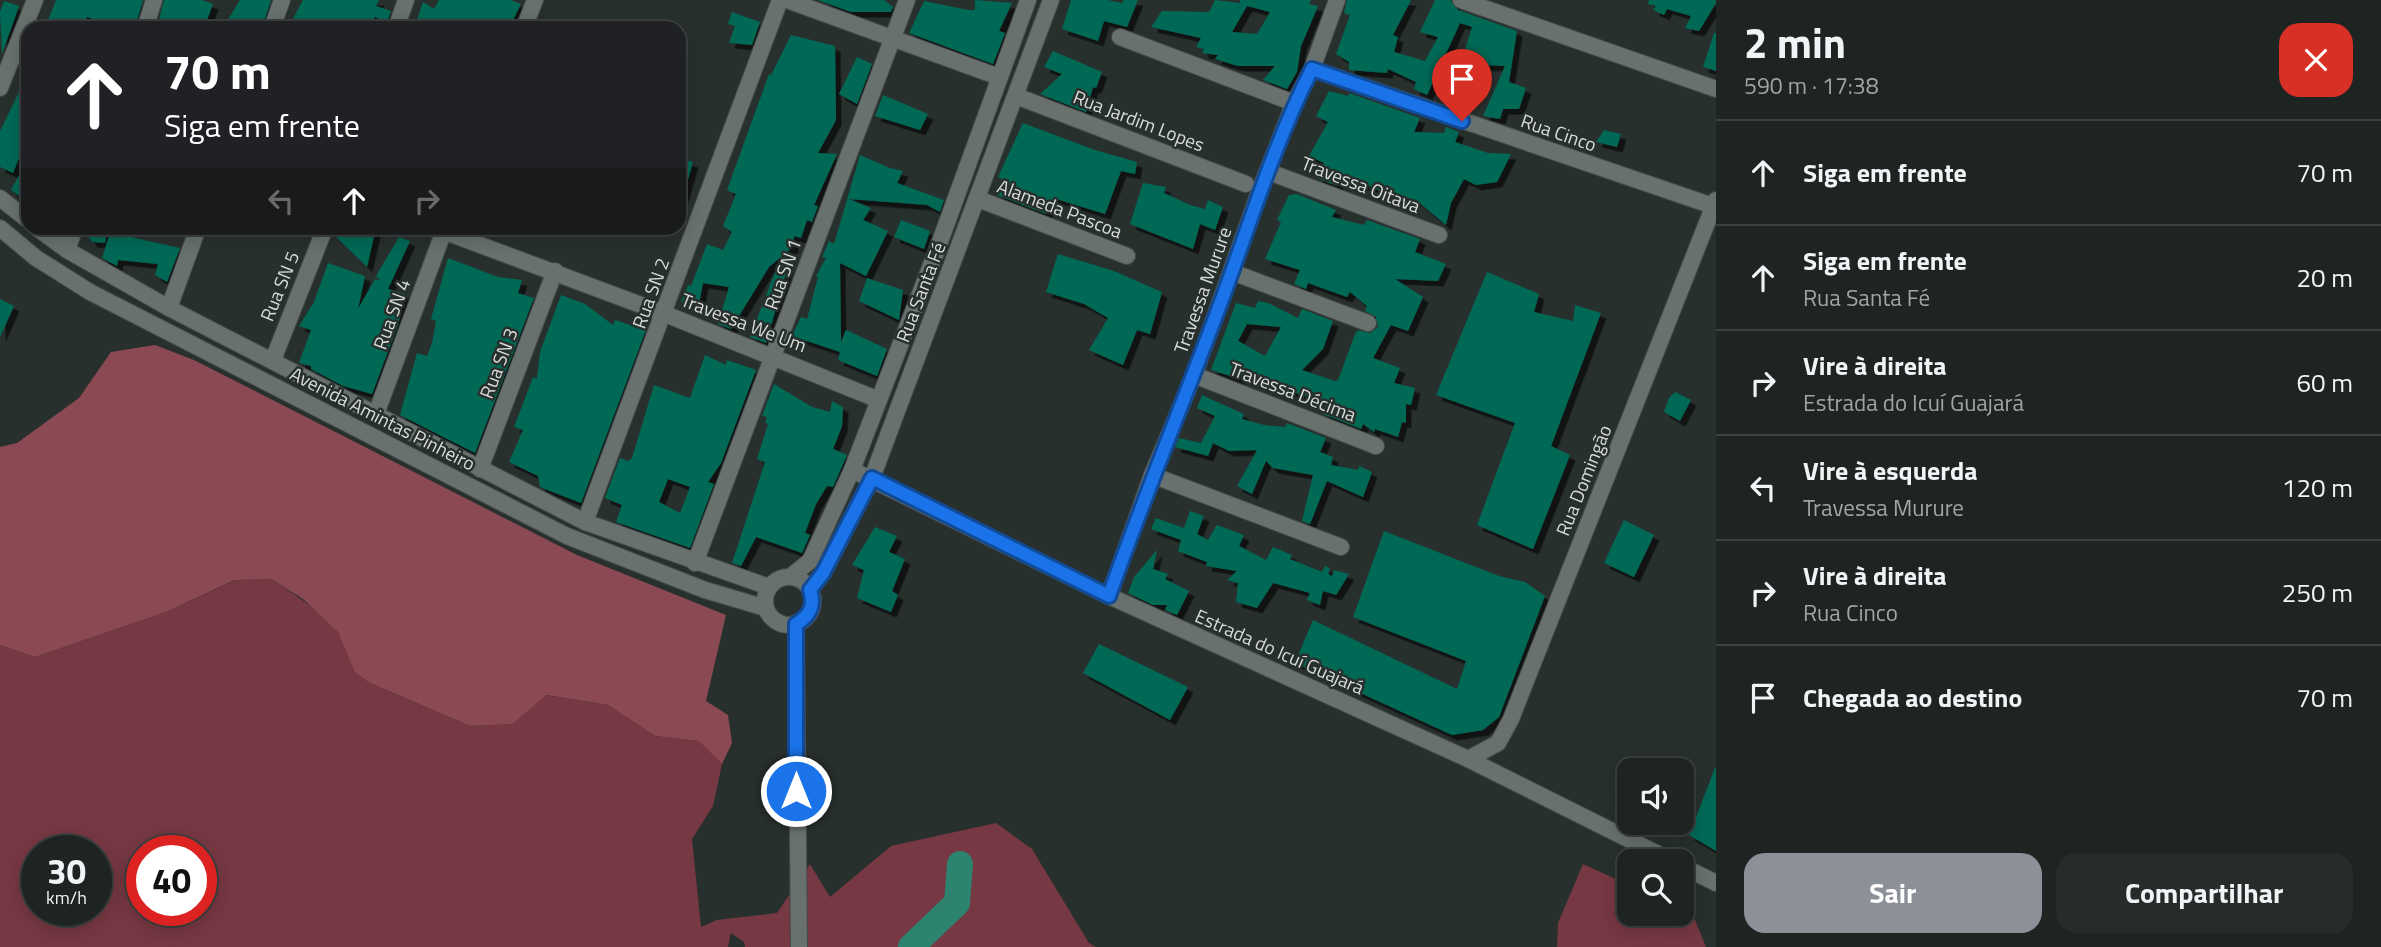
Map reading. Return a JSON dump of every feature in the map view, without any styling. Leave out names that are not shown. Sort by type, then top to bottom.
[{"type":"street","points":[[27,21],[35,0]]},
{"type":"street","points":[[147,21],[154,0]]},
{"type":"street","points":[[274,21],[282,0]]},
{"type":"street","points":[[398,21],[405,0]]},
{"type":"street","points":[[527,21],[535,0]]},
{"type":"street","name":"Rua SN 2","points":[[585,522],[665,314],[780,0]]},
{"type":"street","points":[[787,0],[999,77]]},
{"type":"street","name":"Rua SN 1","points":[[695,563],[907,0]]},
{"type":"street","name":"Rua Santa Fé","points":[[790,577],[810,561],[852,470],[938,247],[1028,0]]},
{"type":"street","name":"Rua Santa Fé","points":[[810,590],[823,573],[872,478],[1052,0]]},
{"type":"street","name":"Travessa Murure","points":[[1109,596],[1152,475],[1194,375],[1294,103],[1312,69],[1337,0]]},
{"type":"street","points":[[1461,0],[1716,89]]},
{"type":"street","points":[[0,88],[21,35]]},
{"type":"street","points":[[1120,37],[1294,103]]},
{"type":"street","name":"Rua Cinco","points":[[1312,69],[1715,203]]},
{"type":"street","name":"Rua Jardim Lopes","points":[[1016,96],[1246,184]]},
{"type":"street","name":"Travessa Oitava","points":[[1269,172],[1438,235]]},
{"type":"street","points":[[0,198],[21,214]]},
{"type":"street","name":"Alameda Pascoa","points":[[978,200],[1127,256]]},
{"type":"street","name":"Rua Domingão","points":[[1468,759],[1498,743],[1511,719],[1715,203]]},
{"type":"street","name":"Avenida Amintas Pinheiro","points":[[0,228],[36,258],[90,292],[567,536],[705,590],[766,608]]},
{"type":"street","name":"Avenida Amintas Pinheiro","points":[[47,235],[67,250],[169,308],[585,522],[769,587]]},
{"type":"street","points":[[67,250],[72,235]]},
{"type":"street","points":[[169,308],[195,235]]},
{"type":"street","name":"Rua SN 5","points":[[273,360],[322,235]]},
{"type":"street","name":"Rua SN 4","points":[[376,414],[439,235]]},
{"type":"street","name":"Travessa We Um","points":[[457,235],[774,356],[879,400]]},
{"type":"street","points":[[938,247],[957,255]]},
{"type":"street","name":"Rua SN 3","points":[[480,469],[555,271]]},
{"type":"street","points":[[1232,272],[1368,323]]},
{"type":"street","name":"Travessa Décima","points":[[1194,375],[1377,446]]},
{"type":"street","name":"Estrada do Icuí Guajará","points":[[852,470],[1109,596],[1468,759],[1648,849]]},
{"type":"street","points":[[1152,475],[1341,547]]},
{"type":"street","points":[[790,577],[805,583],[813,597],[809,613],[796,624],[789,625],[775,620],[766,608],[766,593],[769,587],[782,578],[790,577]]},
{"type":"street","points":[[796,624],[799,947]]},
{"type":"street","points":[[1694,872],[1716,883]]},
{"type":"shaded area","points":[[155,345],[194,360],[577,555],[726,615],[706,701],[728,715],[732,743],[722,764],[699,741],[655,736],[608,705],[546,695],[513,724],[470,726],[368,682],[355,672],[338,632],[303,599],[271,579],[235,580],[166,612],[35,657],[0,645],[0,447],[17,443],[79,398],[111,352]]},
{"type":"shaded area","points":[[271,579],[330,623],[341,638],[352,663],[368,682],[470,726],[513,724],[545,695],[608,705],[655,736],[700,741],[722,764],[713,806],[692,839],[701,927],[717,920],[777,913],[810,864],[830,897],[891,846],[996,823],[1032,849],[1089,943],[1096,947],[745,947],[744,942],[731,933],[728,947],[0,947],[0,645],[35,657],[166,612],[236,580]]},
{"type":"shaded area","points":[[1583,864],[1617,880],[1617,926],[1694,926],[1694,919],[1706,947],[1557,947],[1558,923]]},
{"type":"building","points":[[56,0],[143,0],[137,21],[98,21],[87,17],[86,21],[48,21]]},
{"type":"building","points":[[164,0],[202,0],[213,4],[207,21],[159,20]]},
{"type":"building","points":[[240,0],[271,0],[264,21],[227,21]]},
{"type":"building","points":[[303,0],[379,0],[376,6],[391,11],[388,21],[375,17],[373,21],[292,21]]},
{"type":"building","points":[[439,0],[511,0],[521,4],[512,21],[416,21],[423,2],[434,9]]},
{"type":"building","points":[[818,0],[884,0],[893,7],[891,12],[851,12]]},
{"type":"building","points":[[975,0],[1012,3],[999,31],[1005,33],[993,64],[909,33],[924,1],[975,10]]},
{"type":"building","points":[[1071,0],[1108,0],[1122,3],[1124,0],[1138,0],[1127,27],[1104,21],[1098,41],[1062,29]]},
{"type":"building","points":[[1215,0],[1240,3],[1240,0],[1311,0],[1309,4],[1318,6],[1301,46],[1297,72],[1287,89],[1263,80],[1275,66],[1238,66],[1215,59],[1218,55],[1202,53],[1204,49],[1196,47],[1201,38],[1151,27],[1162,11],[1209,12]],"holes":[[[1247,6],[1270,12],[1257,34],[1232,32]]]},
{"type":"building","points":[[1347,0],[1411,0],[1393,35],[1398,37],[1394,52],[1425,61],[1438,37],[1420,32],[1435,0],[1451,0],[1458,10],[1517,31],[1509,82],[1526,88],[1519,109],[1503,109],[1500,119],[1483,116],[1505,66],[1479,65],[1460,102],[1450,98],[1472,27],[1460,23],[1427,95],[1414,89],[1416,82],[1388,69],[1387,73],[1349,70],[1349,62],[1336,54],[1350,15],[1344,13]]},
{"type":"building","points":[[1649,0],[1716,0],[1716,3],[1699,31],[1685,28],[1691,16],[1667,9],[1664,15],[1653,10],[1656,6],[1648,4]]},
{"type":"building","points":[[4,1],[19,6],[2,54],[0,12]]},
{"type":"building","points":[[732,12],[760,22],[752,45],[729,43],[735,26],[728,24]]},
{"type":"building","points":[[1716,33],[1716,71],[1703,67]]},
{"type":"building","points":[[791,35],[835,46],[836,120],[818,153],[837,154],[814,205],[818,206],[812,222],[807,220],[801,238],[794,236],[793,247],[769,267],[731,329],[718,324],[729,287],[703,283],[699,304],[681,302],[688,285],[691,286],[707,244],[723,250],[732,232],[723,226],[736,194],[727,190],[769,74],[771,75]]},
{"type":"building","points":[[1053,51],[1102,72],[1096,88],[1093,87],[1086,112],[1040,94],[1062,74],[1044,67]]},
{"type":"building","points":[[857,57],[872,64],[857,104],[839,94]]},
{"type":"building","points":[[1329,91],[1348,96],[1349,93],[1420,118],[1414,132],[1444,133],[1446,127],[1459,132],[1455,142],[1488,153],[1511,154],[1497,182],[1476,185],[1464,179],[1451,203],[1446,225],[1416,200],[1399,196],[1398,199],[1367,185],[1338,183],[1337,186],[1317,178],[1324,163],[1309,156],[1328,122],[1316,116]]},
{"type":"building","points":[[19,92],[21,93],[21,153],[13,173],[0,167],[0,131]]},
{"type":"building","points":[[883,95],[928,114],[920,130],[875,116]]},
{"type":"building","points":[[1023,123],[1095,150],[1137,162],[1135,174],[1121,171],[1105,214],[1053,198],[1046,214],[997,195],[1002,179],[998,177]]},
{"type":"building","points":[[1604,130],[1621,134],[1617,147],[1596,142]]},
{"type":"building","points":[[860,155],[903,171],[897,183],[944,200],[940,212],[927,205],[849,199],[871,208],[863,220],[888,231],[866,276],[840,263],[841,342],[846,330],[887,349],[877,376],[838,360],[840,352],[792,336],[801,317],[807,319],[818,277],[816,276],[826,258],[822,257],[829,241],[834,244]]},
{"type":"building","points":[[686,160],[693,162],[686,186]]},
{"type":"building","points":[[21,172],[21,197],[11,190]]},
{"type":"building","points":[[1143,183],[1166,187],[1164,193],[1190,205],[1205,209],[1208,200],[1223,207],[1215,230],[1200,224],[1193,249],[1130,224]]},
{"type":"building","points":[[1297,194],[1336,210],[1332,217],[1364,225],[1367,220],[1420,239],[1415,252],[1446,264],[1438,281],[1395,279],[1423,297],[1408,331],[1391,325],[1373,358],[1400,368],[1394,383],[1415,388],[1411,405],[1406,404],[1406,423],[1402,422],[1398,437],[1375,429],[1374,432],[1363,424],[1361,429],[1323,414],[1327,402],[1282,389],[1244,368],[1240,379],[1211,370],[1236,303],[1255,308],[1258,301],[1268,303],[1298,318],[1302,309],[1333,321],[1323,349],[1302,370],[1335,381],[1338,380],[1358,330],[1370,333],[1378,327],[1376,317],[1365,311],[1367,306],[1350,292],[1347,297],[1308,283],[1306,289],[1294,284],[1300,270],[1265,259],[1281,222],[1277,220],[1289,195]],"holes":[[[1247,324],[1281,327],[1265,356],[1238,341]]]},
{"type":"building","points":[[901,220],[930,231],[924,249],[894,237]]},
{"type":"building","points":[[106,235],[105,243],[92,242],[88,236]]},
{"type":"building","points":[[122,235],[180,248],[167,282],[155,275],[158,264],[118,260],[117,266],[102,258],[109,236]]},
{"type":"building","points":[[334,235],[374,235],[367,267]]},
{"type":"building","points":[[399,237],[410,241],[388,289],[405,294],[398,325],[372,394],[343,386],[311,369],[311,366],[299,363],[311,330],[299,326],[314,302],[328,263],[365,276],[358,309],[375,279],[381,281],[376,276]]},
{"type":"building","points":[[1058,254],[1114,271],[1162,292],[1150,334],[1137,330],[1123,365],[1089,350],[1108,318],[1084,304],[1046,292]]},
{"type":"building","points":[[448,258],[498,277],[522,280],[518,293],[534,298],[475,453],[400,415],[417,353],[427,356],[432,343],[436,321],[431,319]]},
{"type":"building","points":[[779,262],[788,266],[766,343],[750,337]]},
{"type":"building","points":[[1487,272],[1539,294],[1534,312],[1573,321],[1575,305],[1601,313],[1551,446],[1570,455],[1533,549],[1477,525],[1515,423],[1436,395]]},
{"type":"building","points":[[867,278],[903,290],[899,320],[859,301]]},
{"type":"building","points":[[561,295],[585,304],[613,325],[615,320],[646,330],[581,503],[540,487],[538,476],[509,462],[523,430],[514,427],[533,377],[537,379],[540,352]]},
{"type":"building","points":[[0,299],[14,306],[0,337]]},
{"type":"building","points":[[705,355],[726,365],[727,360],[756,370],[721,463],[708,482],[714,484],[690,548],[616,522],[622,505],[605,498],[620,458],[628,461],[632,458],[654,385],[690,398]],"holes":[[[668,479],[690,487],[680,513],[659,502]]]},
{"type":"building","points":[[774,384],[812,407],[830,412],[832,401],[843,407],[842,426],[833,449],[847,455],[833,487],[827,486],[816,504],[805,533],[810,535],[802,553],[756,537],[741,566],[732,563],[765,462],[757,459],[768,424],[765,423],[767,417],[762,416]]},
{"type":"building","points":[[1675,392],[1691,400],[1680,421],[1664,412],[1669,398]]},
{"type":"building","points":[[1202,395],[1244,414],[1242,419],[1285,427],[1287,423],[1326,438],[1320,452],[1333,457],[1331,465],[1358,470],[1359,466],[1372,472],[1363,497],[1327,481],[1310,524],[1302,521],[1313,475],[1273,468],[1266,461],[1252,494],[1237,486],[1257,450],[1229,451],[1213,443],[1208,456],[1175,447],[1179,438],[1201,443],[1215,416],[1197,408]]},
{"type":"building","points":[[1190,511],[1204,516],[1197,534],[1208,540],[1217,525],[1244,535],[1239,546],[1266,560],[1273,547],[1292,555],[1290,559],[1322,572],[1325,566],[1330,568],[1328,574],[1332,576],[1334,570],[1349,574],[1336,595],[1323,591],[1320,605],[1307,600],[1310,593],[1273,583],[1257,608],[1236,602],[1238,583],[1227,580],[1237,571],[1206,566],[1207,562],[1178,551],[1181,540],[1151,529],[1156,518],[1184,528]]},
{"type":"building","points":[[1624,520],[1654,535],[1634,577],[1604,563]]},
{"type":"building","points":[[875,527],[897,536],[889,552],[905,559],[892,591],[898,595],[891,612],[857,598],[864,570],[852,565]]},
{"type":"building","points":[[1384,531],[1499,576],[1525,582],[1545,596],[1499,717],[1483,730],[1452,735],[1295,663],[1313,620],[1457,689],[1466,661],[1353,617]]},
{"type":"building","points":[[1157,550],[1153,569],[1168,574],[1165,579],[1189,591],[1177,615],[1165,610],[1167,605],[1153,605],[1128,593],[1134,577]]},
{"type":"building","points":[[1099,644],[1188,687],[1170,720],[1083,673]]},
{"type":"building","points":[[1716,768],[1716,851],[1689,835],[1694,835],[1694,822]]},
{"type":"waterway","points":[[911,947],[957,903],[960,864]]},
{"type":"route","points":[[796,791],[796,624],[804,620],[809,613],[813,597],[810,590],[823,573],[872,478],[1109,596],[1152,475],[1223,298],[1260,190],[1294,103],[1312,69],[1462,121]]}]
